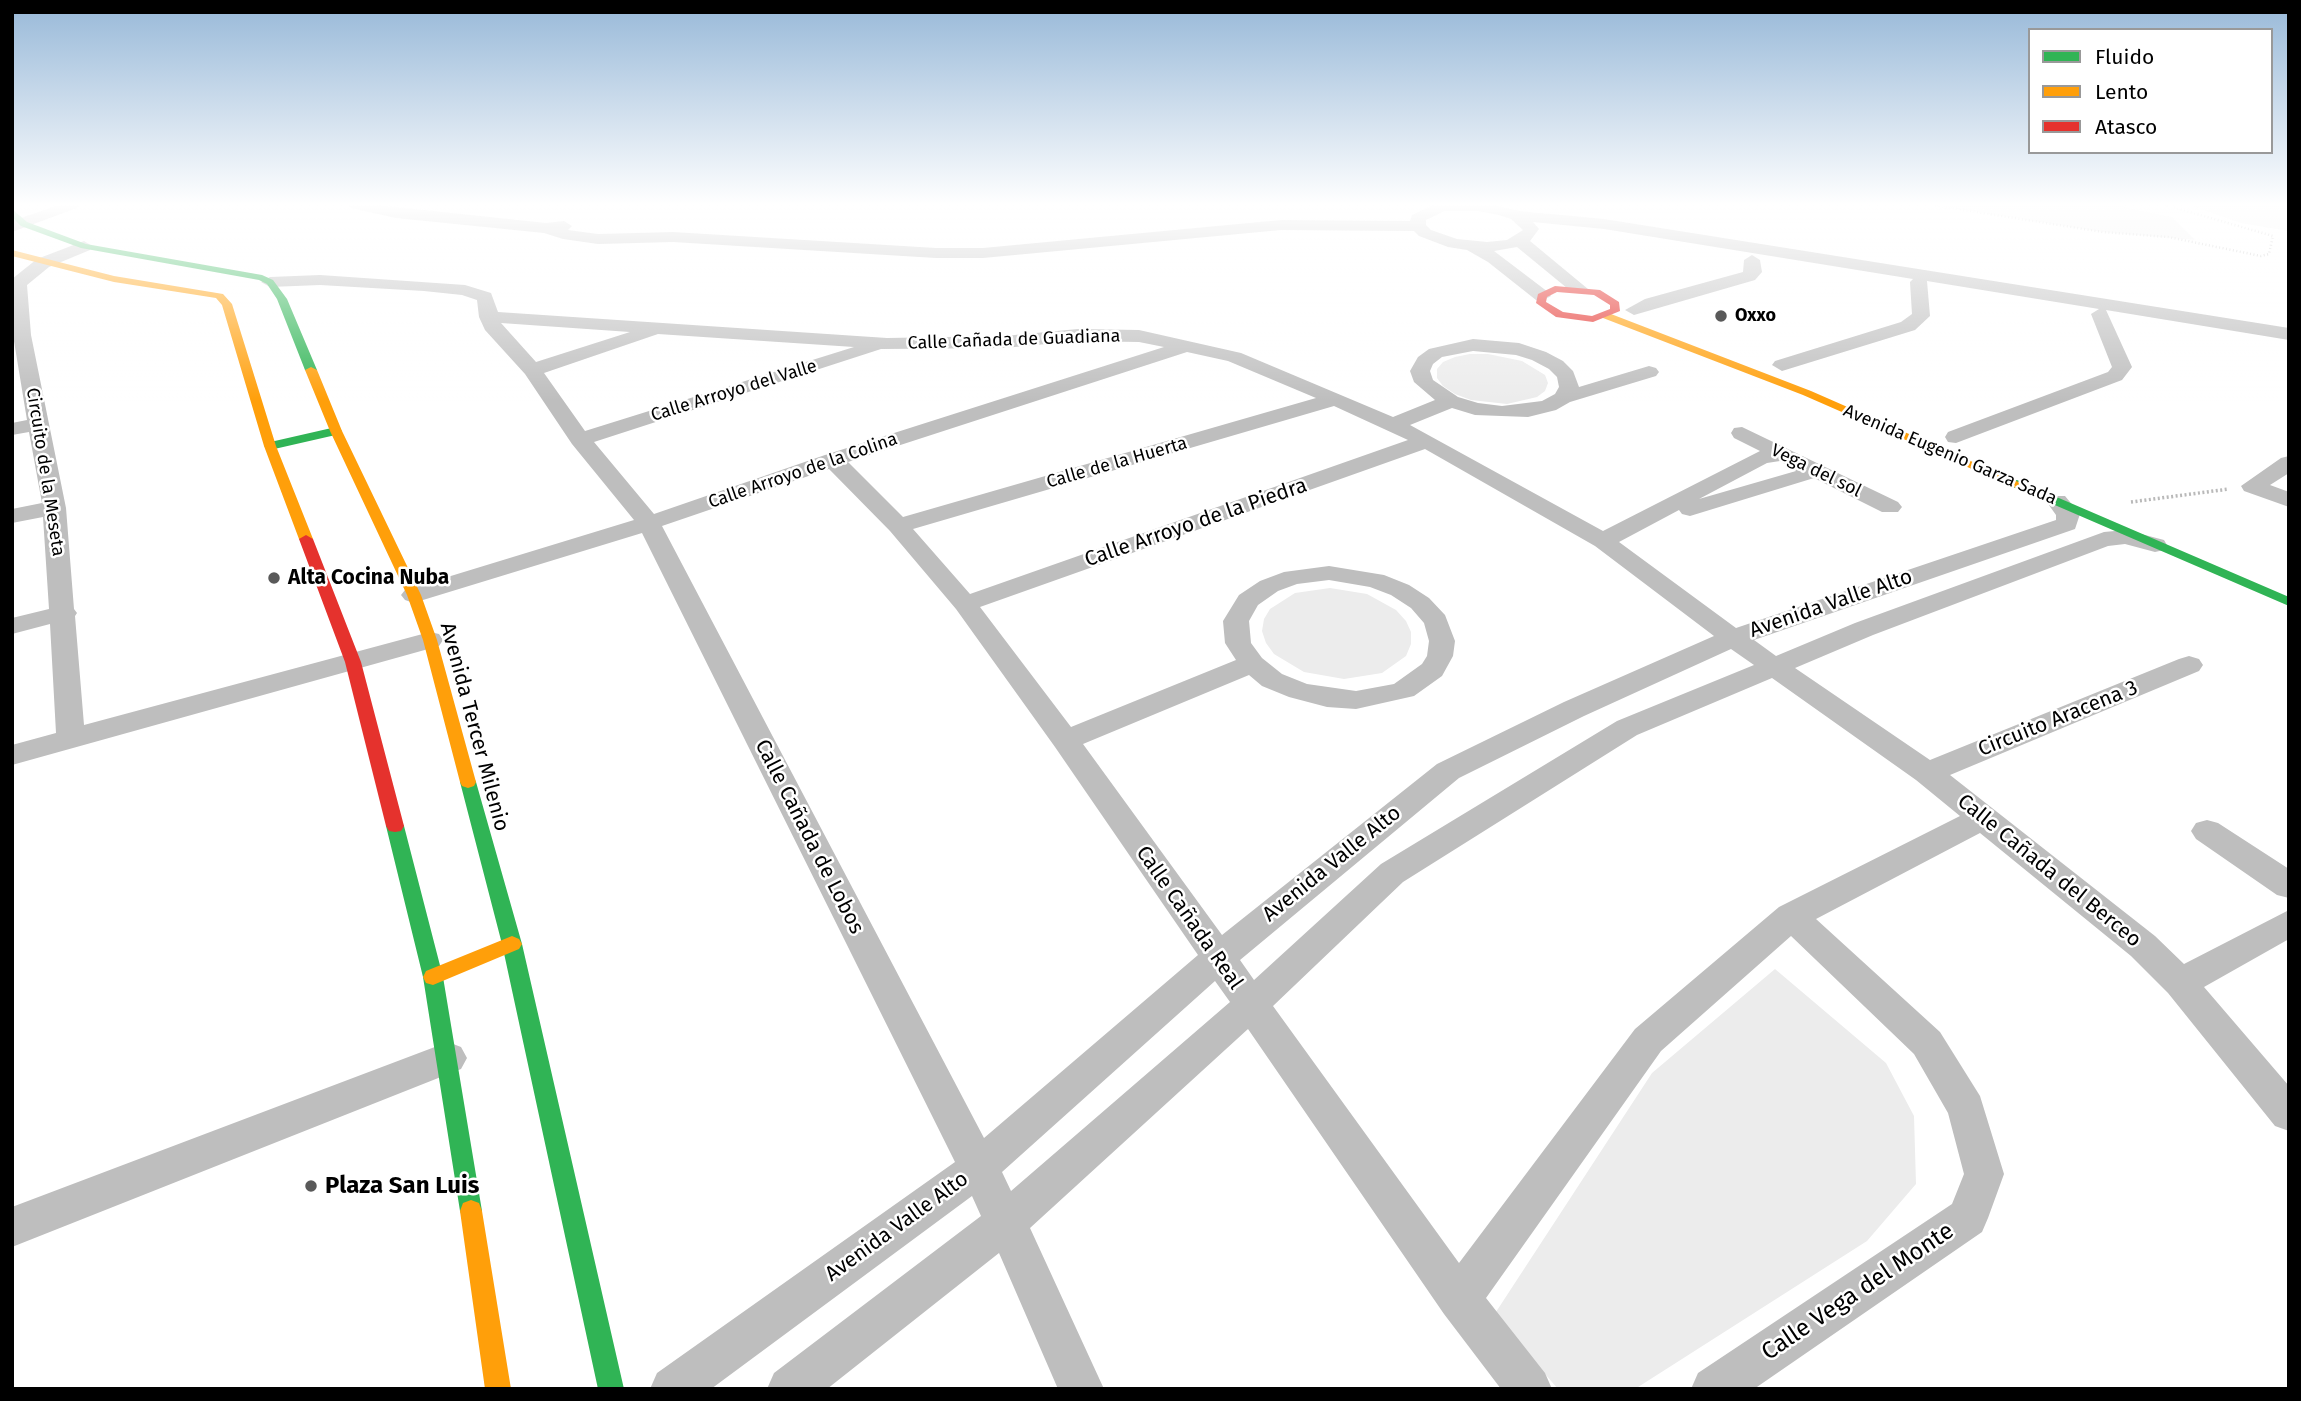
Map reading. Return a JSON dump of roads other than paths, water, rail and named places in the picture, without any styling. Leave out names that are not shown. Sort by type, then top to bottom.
[{"type":"street","name":"Circuito de la Meseta","points":[[34,270],[18,283],[22,335],[54,508],[64,613],[71,739]]},
{"type":"street","points":[[76,270],[219,296],[227,304],[270,446],[353,662],[433,977],[448,1058],[498,1389]]},
{"type":"street","points":[[228,270],[249,274],[270,282],[320,279],[465,290],[485,297],[488,317]]},
{"type":"street","points":[[1510,270],[1542,296]]},
{"type":"street","points":[[1556,270],[1579,289]]},
{"type":"street","points":[[1634,310],[1749,276],[1753,270]]},
{"type":"street","points":[[1893,270],[2289,334]]},
{"type":"street","name":"Avenida Tercer Milenio","points":[[270,282],[282,299],[336,431],[414,595],[430,640],[512,944],[611,1389]]},
{"type":"street","points":[[1776,363],[1908,326],[1921,316],[1919,282]]},
{"type":"street","points":[[1542,296],[1555,289],[1579,289],[1608,298],[1611,310]]},
{"type":"street","points":[[1542,296],[1541,303],[1560,315],[1593,319],[1611,310],[1634,310],[1692,331]]},
{"type":"street","name":"Avenida Eugenio Garza Sada","points":[[1611,310],[2289,602]]},
{"type":"street","points":[[1950,435],[2115,376],[2122,367],[2100,314]]},
{"type":"street","name":"Calle Cañada de Guadiana","points":[[488,317],[887,344],[1004,342],[1078,335],[1139,336],[1190,345],[1234,357],[1336,399],[1427,441],[1603,541],[1774,667]]},
{"type":"street","name":"Calle Cañada de Lobos","points":[[488,317],[492,326],[532,370],[580,439],[649,523],[1006,1222],[1080,1389]]},
{"type":"street","points":[[532,370],[665,327]]},
{"type":"street","points":[[1474,345],[1497,331]]},
{"type":"street","name":"Calle Arroyo del Valle","points":[[580,439],[887,344]]},
{"type":"street","name":"Calle Arroyo de la Colina","points":[[414,595],[649,523],[833,460],[1190,345]]},
{"type":"street","points":[[1563,398],[1569,387],[1566,375],[1556,365],[1519,349],[1474,345],[1436,353],[1424,361],[1420,371],[1429,387],[1451,401],[1475,409],[1515,412],[1549,406],[1563,398],[1649,372]]},
{"type":"street","name":"Avenida Eugenio Garza Sada","points":[[1776,363],[1861,399]]},
{"type":"street","points":[[1807,393],[1826,384]]},
{"type":"street","name":"Calle de la Huerta","points":[[898,526],[1336,399]]},
{"type":"street","points":[[1392,425],[1451,401]]},
{"type":"street","points":[[12,429],[39,424]]},
{"type":"street","points":[[270,446],[336,431]]},
{"type":"street","name":"Vega del sol","points":[[1742,433],[1890,507]]},
{"type":"street","name":"Avenida Eugenio Garza Sada","points":[[1950,435],[1981,447]]},
{"type":"street","name":"Calle Arroyo de la Piedra","points":[[965,604],[1427,441]]},
{"type":"street","points":[[1603,541],[1761,457],[1780,454]]},
{"type":"street","name":"Calle Cañada Real","points":[[833,460],[898,526],[965,604],[1065,740],[1459,1299],[1529,1389]]},
{"type":"street","points":[[2289,463],[2252,486],[2289,499]]},
{"type":"street","points":[[1640,523],[1803,476],[1807,472],[1806,466]]},
{"type":"street","name":"Avenida Valle Alto","points":[[673,1389],[977,1169],[1218,958],[1448,771],[1574,709],[1733,638],[2067,524],[2068,514],[2057,501]]},
{"type":"street","points":[[12,516],[54,508]]},
{"type":"street","name":"Avenida Valle Alto","points":[[790,1389],[1006,1222],[1250,1006],[1391,873],[1627,728],[1864,629],[2104,539],[2126,537],[2164,547]]},
{"type":"street","points":[[1311,574],[1352,576],[1400,590],[1420,603],[1436,621],[1442,641],[1440,656],[1432,670],[1404,690],[1383,696],[1327,698],[1272,680],[1252,664],[1238,643],[1236,621],[1240,610],[1248,600],[1269,586],[1311,574]]},
{"type":"street","points":[[12,625],[64,613]]},
{"type":"street","points":[[12,755],[430,640]]},
{"type":"street","points":[[1065,740],[1252,664]]},
{"type":"street","name":"Circuito Aracena 3","points":[[1927,773],[2189,665]]},
{"type":"street","name":"Calle Cañada del Berceo","points":[[1774,667],[1927,773],[2143,946],[2180,983],[2289,1114]]},
{"type":"street","points":[[1459,1299],[1648,1040],[1791,916],[1982,818]]},
{"type":"street","points":[[2207,831],[2289,886]]},
{"type":"street","name":"Calle Vega del Monte","points":[[1714,1389],[1967,1218],[1983,1174],[1966,1108],[1927,1043],[1791,916]]},
{"type":"street","points":[[2180,983],[2289,923]]},
{"type":"street","points":[[433,977],[512,944]]},
{"type":"street","points":[[12,1227],[448,1058]]},
{"type":"place","name":"Oxxo","points":[[1721,316]]},
{"type":"place","name":"Alta Cocina Nuba","points":[[274,578]]},
{"type":"place","name":"Plaza San Luis","points":[[311,1186]]}]
